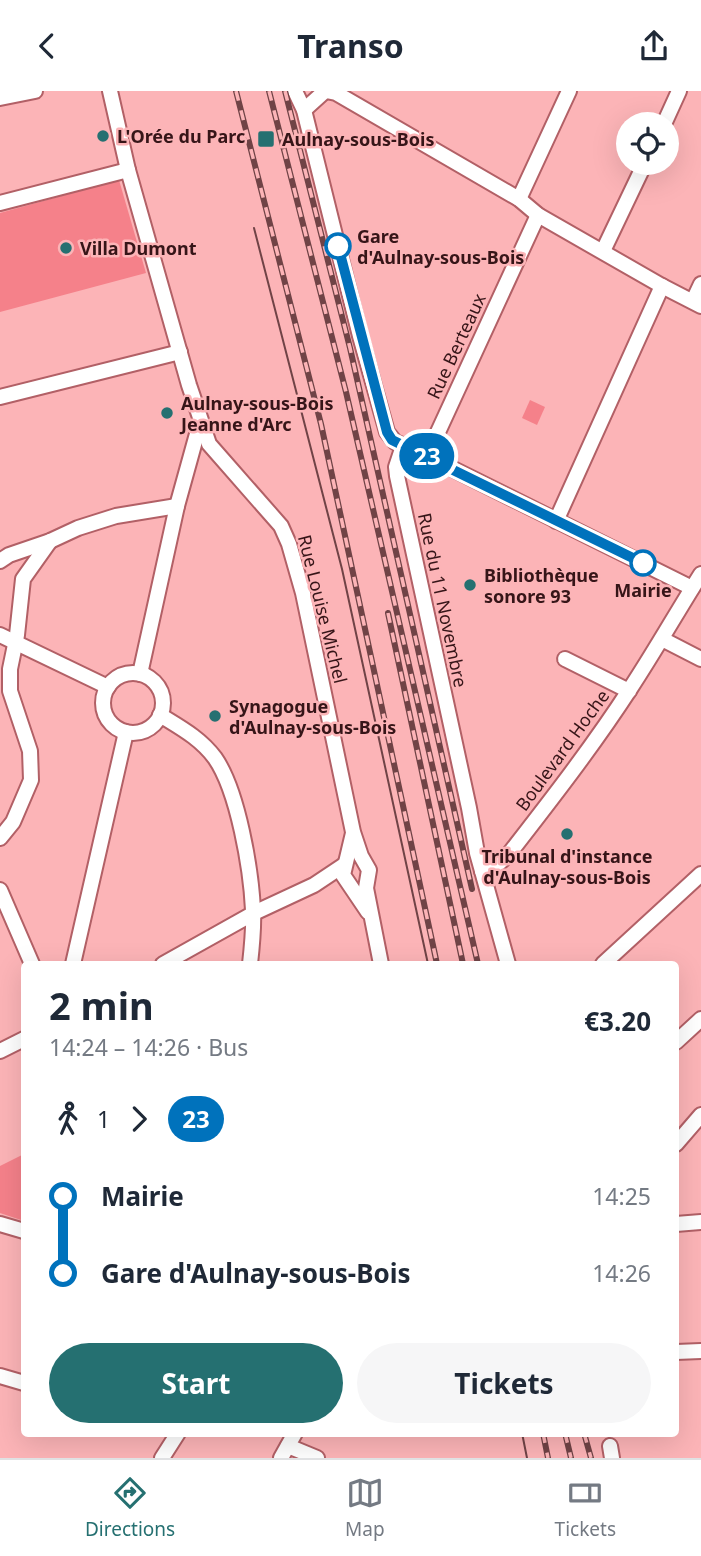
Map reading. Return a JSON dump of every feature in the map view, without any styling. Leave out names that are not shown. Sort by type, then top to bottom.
[{"type":"street","points":[[0,99],[35,91]]},
{"type":"street","name":"Rue Louise Michel","points":[[110,91],[128,170],[209,444],[268,509],[287,536],[303,593],[353,832],[351,860],[344,877],[356,888],[373,923],[380,961]]},
{"type":"street","points":[[295,91],[304,110],[360,336],[387,432],[392,440],[692,588]]},
{"type":"street","points":[[304,110],[326,91],[336,93],[662,286],[697,303],[701,284]]},
{"type":"street","points":[[519,199],[569,91]]},
{"type":"street","points":[[670,112],[680,91]]},
{"type":"street","points":[[0,203],[128,170]]},
{"type":"street","points":[[603,251],[639,175]]},
{"type":"street","name":"Rue Berteaux","points":[[427,456],[538,215]]},
{"type":"street","points":[[556,521],[662,286]]},
{"type":"street","points":[[0,397],[180,352]]},
{"type":"street","points":[[140,674],[177,506],[201,422]]},
{"type":"street","name":"Rue du 11 Novembre","points":[[403,446],[396,467],[397,476],[482,871],[507,961]]},
{"type":"street","points":[[0,561],[78,528],[116,516],[177,506]]},
{"type":"street","points":[[0,838],[13,822],[31,780],[30,751],[10,691],[10,669],[16,643],[23,579],[50,541]]},
{"type":"street","name":"Boulevard Hoche","points":[[482,871],[499,863],[509,854],[577,767],[588,747],[629,691],[701,574]]},
{"type":"street","points":[[0,635],[108,687]]},
{"type":"street","points":[[662,639],[701,659]]},
{"type":"street","points":[[565,659],[629,691]]},
{"type":"street","points":[[140,674],[157,685],[162,705],[160,715],[150,727],[142,731],[126,732],[117,729],[105,714],[103,705],[108,687],[122,675],[140,674]]},
{"type":"street","points":[[160,715],[193,734],[215,758],[228,783],[251,882],[254,913],[250,961]]},
{"type":"street","points":[[74,961],[126,732]]},
{"type":"street","points":[[168,961],[254,913],[314,885],[351,860]]},
{"type":"street","name":"Rue Louise Michel","points":[[351,860],[369,870],[356,888]]},
{"type":"street","points":[[606,961],[701,874]]},
{"type":"street","points":[[314,885],[356,888]]},
{"type":"street","points":[[0,890],[31,961]]},
{"type":"street","points":[[679,1039],[701,1019]]},
{"type":"street","points":[[0,1051],[21,1040]]},
{"type":"street","points":[[679,1131],[701,1106]]},
{"type":"street","points":[[679,1141],[701,1115]]},
{"type":"street","points":[[679,1224],[701,1223]]},
{"type":"street","points":[[0,1224],[21,1230]]},
{"type":"street","points":[[679,1352],[701,1351]]},
{"type":"street","points":[[0,1375],[21,1382]]},
{"type":"street","points":[[163,1458],[176,1437]]},
{"type":"street","points":[[288,1446],[317,1458]]},
{"type":"shaded area","points":[[119,180],[146,273],[0,312],[0,213]]},
{"type":"shaded area","points":[[530,400],[545,407],[537,425],[522,418]]},
{"type":"shaded area","points":[[21,1156],[21,1220],[0,1213],[0,1166]]},
{"type":"tram line","points":[[254,228],[342,569],[427,961]]},
{"type":"tram line","points":[[523,1437],[527,1458]]},
{"type":"railway","points":[[236,91],[321,424],[436,961]]},
{"type":"railway","points":[[269,91],[346,392],[477,961]]},
{"type":"railway","points":[[285,91],[350,348],[472,889]]},
{"type":"railway","points":[[388,613],[462,961]]},
{"type":"railway","points":[[544,1437],[548,1458]]},
{"type":"railway","points":[[566,1437],[571,1458]]},
{"type":"railway","points":[[585,1437],[591,1458]]},
{"type":"bus line","name":"23","points":[[338,246],[388,436],[403,446],[643,563]]},
{"type":"place","name":"L'Orée du Parc","points":[[103,136]]},
{"type":"place","name":"Aulnay-sous-Bois","points":[[266,139]]},
{"type":"place","name":"Gare d'Aulnay-sous-Bois","points":[[338,246]]},
{"type":"place","name":"Villa Dumont","points":[[66,248]]},
{"type":"place","name":"Aulnay-sous-Bois Jeanne d'Arc","points":[[167,413]]},
{"type":"place","name":"Mairie","points":[[643,563]]},
{"type":"place","name":"Bibliothèque sonore 93","points":[[470,585]]},
{"type":"place","name":"Synagogue d'Aulnay-sous-Bois","points":[[215,716]]},
{"type":"place","name":"Tribunal d'instance d'Aulnay-sous-Bois","points":[[567,834]]}]
